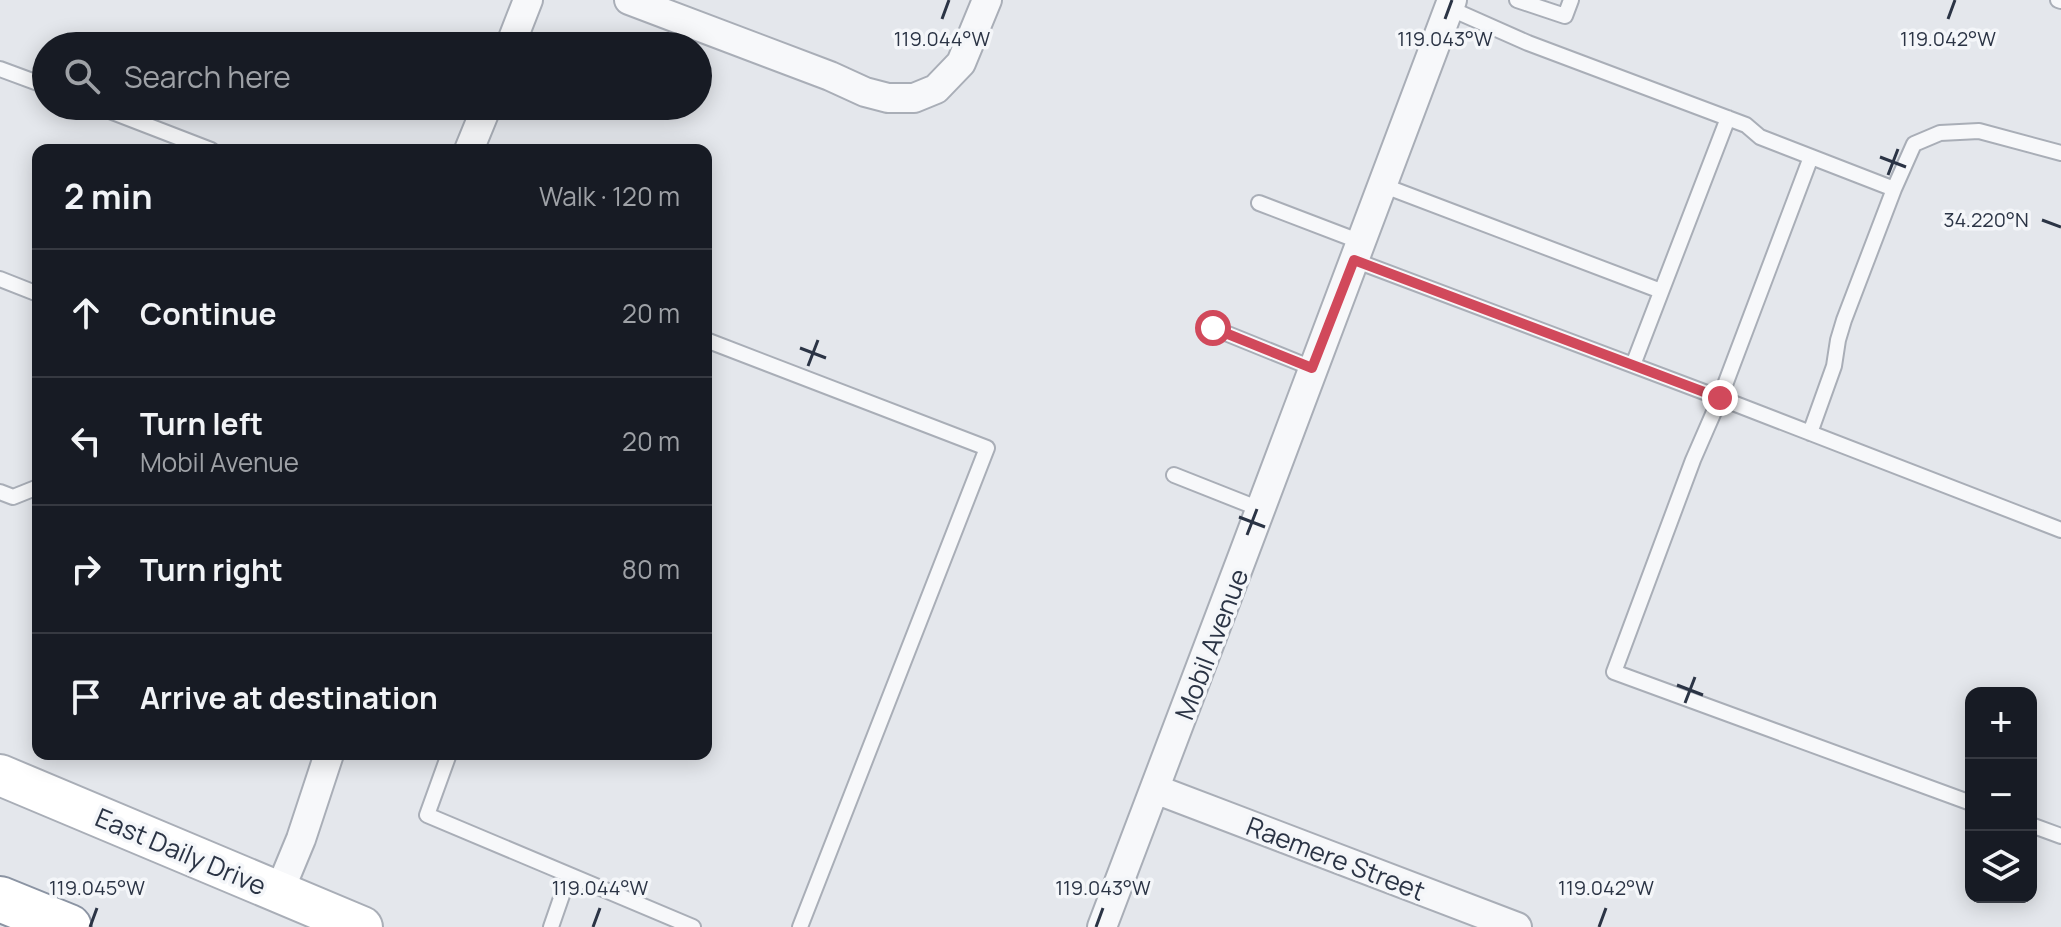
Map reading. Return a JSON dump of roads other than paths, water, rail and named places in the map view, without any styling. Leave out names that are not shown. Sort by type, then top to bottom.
[{"type":"highway","points":[[0,899],[69,927]]},
{"type":"main road","name":"East Daily Drive","points":[[0,775],[362,927]]},
{"type":"street","points":[[515,32],[528,0]]},
{"type":"street","points":[[629,0],[865,92],[888,98],[914,98],[936,89],[961,63],[987,0]]},
{"type":"street","name":"Mobil Avenue","points":[[1102,927],[1451,4]]},
{"type":"street","points":[[471,144],[481,120]]},
{"type":"street","points":[[279,892],[301,839],[327,760]]},
{"type":"street","name":"Raemere Street","points":[[1155,789],[1517,927]]},
{"type":"lane","points":[[1517,0],[1565,16],[1571,0]]},
{"type":"lane","points":[[1451,4],[1528,43],[1746,125],[1760,137],[1894,189]]},
{"type":"lane","points":[[0,69],[32,81]]},
{"type":"lane","points":[[1633,365],[1728,118]]},
{"type":"lane","points":[[133,120],[195,144]]},
{"type":"lane","points":[[1810,433],[1834,366],[1844,320],[1914,144],[1940,133],[1979,131],[2061,153]]},
{"type":"lane","points":[[1811,157],[1614,672],[1965,801]]},
{"type":"lane","points":[[1382,185],[1661,291]]},
{"type":"lane","points":[[1259,203],[1357,251],[1633,365],[2061,530]]},
{"type":"lane","points":[[0,279],[32,292]]},
{"type":"lane","points":[[1213,328],[1312,368]]},
{"type":"lane","points":[[712,342],[987,448],[800,927]]},
{"type":"lane","points":[[1174,475],[1260,509]]},
{"type":"lane","points":[[0,492],[13,497],[32,489]]},
{"type":"lane","points":[[447,760],[427,815],[693,927]]},
{"type":"lane","points":[[2037,827],[2061,836]]},
{"type":"lane","points":[[551,927],[569,875]]}]
